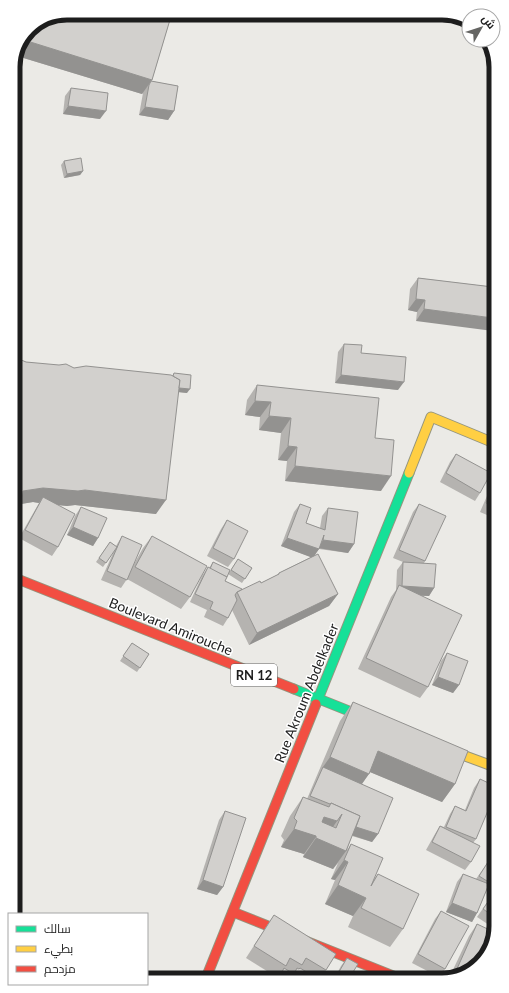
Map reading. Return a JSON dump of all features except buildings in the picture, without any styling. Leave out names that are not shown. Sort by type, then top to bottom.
[{"type":"street","name":"Rue Akroum Abdelkader","points":[[208,973],[431,417],[489,441]]},
{"type":"street","name":"Boulevard Amirouche","points":[[20,580],[384,725]]},
{"type":"street","points":[[429,742],[489,765]]},
{"type":"street","points":[[233,912],[386,973]]},
{"type":"traffic: fast","points":[[316,704],[409,473]]},
{"type":"traffic: fast","points":[[294,689],[374,721]]},
{"type":"traffic: slow","points":[[409,473],[431,417],[489,441]]},
{"type":"traffic: slow","points":[[438,746],[489,765]]},
{"type":"traffic: jam","points":[[20,580],[294,689]]},
{"type":"traffic: jam","points":[[208,973],[316,704]]},
{"type":"traffic: jam","points":[[233,912],[386,973]]}]
